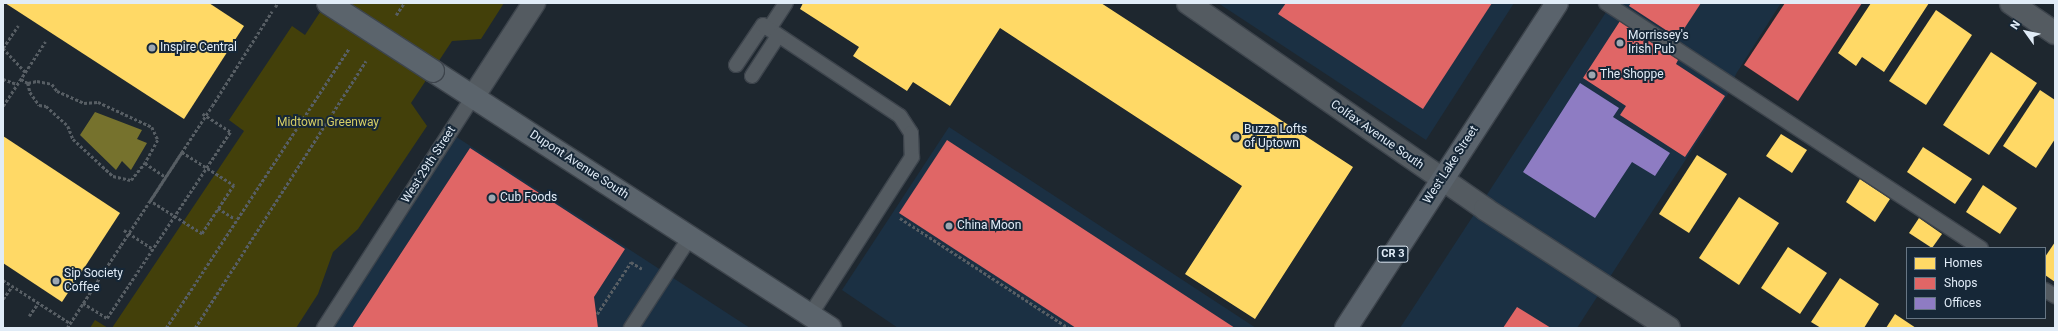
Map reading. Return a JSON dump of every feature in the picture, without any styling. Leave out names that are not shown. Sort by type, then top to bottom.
[{"type":"main road","name":"West Lake Street","points":[[1346,328],[1441,179],[1557,3]]},
{"type":"street","name":"Dupont Avenue South","points":[[328,3],[830,328]]},
{"type":"street","name":"West 29th Street","points":[[473,97],[534,3]]},
{"type":"street","name":"Colfax Avenue South","points":[[1188,3],[1441,179],[1669,328]]},
{"type":"street","points":[[2011,3],[2055,33]]},
{"type":"lane","points":[[752,76],[770,30],[786,3]]},
{"type":"lane","points":[[1606,3],[1979,247]]},
{"type":"lane","points":[[736,65],[770,30]]},
{"type":"lane","points":[[770,30],[900,116],[911,133],[912,157],[810,315]]},
{"type":"lane","name":"West 29th Street","points":[[324,328],[473,97]]},
{"type":"lane","points":[[630,328],[690,237]]},
{"type":"lane","points":[[2046,291],[2055,296]]},
{"type":"path","points":[[275,7],[278,3]]},
{"type":"path","points":[[395,16],[404,3]]},
{"type":"path","points":[[67,328],[212,106],[272,11]]},
{"type":"path","points":[[18,26],[3,48],[25,72]]},
{"type":"path","points":[[3,106],[45,42]]},
{"type":"path","points":[[166,328],[235,219],[352,42]]},
{"type":"path","points":[[195,328],[370,56]]},
{"type":"path","points":[[3,79],[18,84]]},
{"type":"path","points":[[21,79],[28,83],[37,81],[52,84],[57,91],[84,103],[98,102],[152,127],[158,140],[145,163],[131,180],[113,176],[74,139],[68,126],[46,106],[39,105],[30,92],[28,83]]},
{"type":"path","points":[[83,303],[107,318],[230,132],[202,114]]},
{"type":"path","points":[[182,152],[207,167],[234,185],[202,234],[150,201],[182,152]]},
{"type":"path","points":[[145,163],[166,177]]},
{"type":"path","points":[[218,208],[235,219]]},
{"type":"path","points":[[895,224],[899,218],[1069,328]]},
{"type":"path","points":[[124,230],[152,248]]},
{"type":"path","points":[[596,314],[631,262],[661,282]]},
{"type":"path","points":[[3,280],[70,323]]},
{"type":"path","points":[[3,299],[12,286]]},
{"type":"path","points":[[29,316],[38,303]]},
{"type":"shaded area","points":[[1218,3],[1514,3],[1426,140]]},
{"type":"shaded area","points":[[1612,3],[1781,3],[1736,74],[1728,94],[1577,328],[1400,328]]},
{"type":"shaded area","points":[[95,112],[142,130],[137,139],[147,143],[131,170],[122,161],[116,170],[80,135]]},
{"type":"shaded area","points":[[949,127],[1256,328],[898,328],[842,290]]},
{"type":"shaded area","name":"Cub Foods","points":[[455,136],[750,328],[333,328]]},
{"type":"green space","name":"Midtown Greenway","points":[[326,3],[504,3],[481,39],[452,41],[411,103],[427,126],[358,229],[333,252],[318,294],[296,328],[112,328],[244,131],[229,120],[292,26],[305,35]]},
{"type":"green space","points":[[95,320],[108,328],[90,328]]},
{"type":"building: Homes","name":"Inspire Central","points":[[5,3],[209,3],[244,26],[184,119]]},
{"type":"building: Homes","name":"Buzza Lofts of Uptown","points":[[803,3],[1101,3],[1353,167],[1255,319],[1185,274],[1242,186],[1000,28],[950,106],[913,82],[907,91],[853,56],[859,47],[800,9]]},
{"type":"building: Homes","points":[[1871,3],[1929,3],[1884,72],[1862,57],[1856,66],[1838,53]]},
{"type":"building: Homes","points":[[1936,10],[1972,35],[1926,105],[1889,81]]},
{"type":"building: Homes","points":[[1991,52],[2037,83],[1989,155],[1943,125]]},
{"type":"building: Homes","points":[[2040,90],[2055,100],[2055,139],[2036,168],[2003,146]]},
{"type":"building: Homes","points":[[1781,134],[1807,150],[1792,173],[1766,156]]},
{"type":"building: Homes","points":[[3,136],[120,213],[62,302],[3,263]]},
{"type":"building: Homes","points":[[1923,147],[1972,179],[1955,204],[1907,172]]},
{"type":"building: Homes","points":[[1697,155],[1727,174],[1689,233],[1659,214]]},
{"type":"building: Homes","points":[[1860,179],[1890,199],[1875,222],[1846,202]]},
{"type":"building: Homes","points":[[1983,185],[2017,208],[2000,234],[1966,212]]},
{"type":"building: Homes","points":[[1739,197],[1779,223],[1739,285],[1699,258]]},
{"type":"building: Homes","points":[[1919,218],[1942,234],[1933,247],[1930,247],[1909,233]]},
{"type":"building: Homes","points":[[2055,242],[2055,282],[2046,276],[2046,256]]},
{"type":"building: Homes","points":[[1788,247],[1827,273],[1800,314],[1761,288]]},
{"type":"building: Homes","points":[[1840,278],[1879,304],[1864,328],[1821,328],[1811,322]]},
{"type":"building: Homes","points":[[1895,314],[1916,328],[1886,328]]},
{"type":"building: Shops","points":[[1286,3],[1492,3],[1423,109],[1278,14]]},
{"type":"building: Shops","points":[[1631,3],[1701,3],[1678,38],[1629,6]]},
{"type":"building: Shops","points":[[1785,3],[1862,3],[1798,101],[1744,65]]},
{"type":"building: Shops","points":[[1620,21],[1679,58],[1676,64],[1725,96],[1685,157],[1620,115],[1626,106],[1583,78]]},
{"type":"building: Shops","points":[[947,140],[1235,328],[1076,328],[899,213]]},
{"type":"building: Shops","name":"Cub Foods","points":[[470,148],[625,249],[594,297],[598,328],[352,328]]},
{"type":"building: Shops","points":[[1517,307],[1551,328],[1503,328]]},
{"type":"building: Offices","points":[[1580,83],[1619,108],[1613,117],[1670,153],[1655,176],[1632,162],[1595,218],[1523,172]]},
{"type":"place","name":"Morrissey's Irish Pub","points":[[1620,43]]},
{"type":"place","name":"Inspire Central","points":[[152,48]]},
{"type":"place","name":"The Shoppe","points":[[1592,75]]},
{"type":"place","name":"Buzza Lofts of Uptown","points":[[1236,137]]},
{"type":"place","name":"Cub Foods","points":[[492,198]]},
{"type":"place","name":"China Moon","points":[[949,226]]},
{"type":"place","name":"Sip Society Coffee","points":[[56,281]]}]
